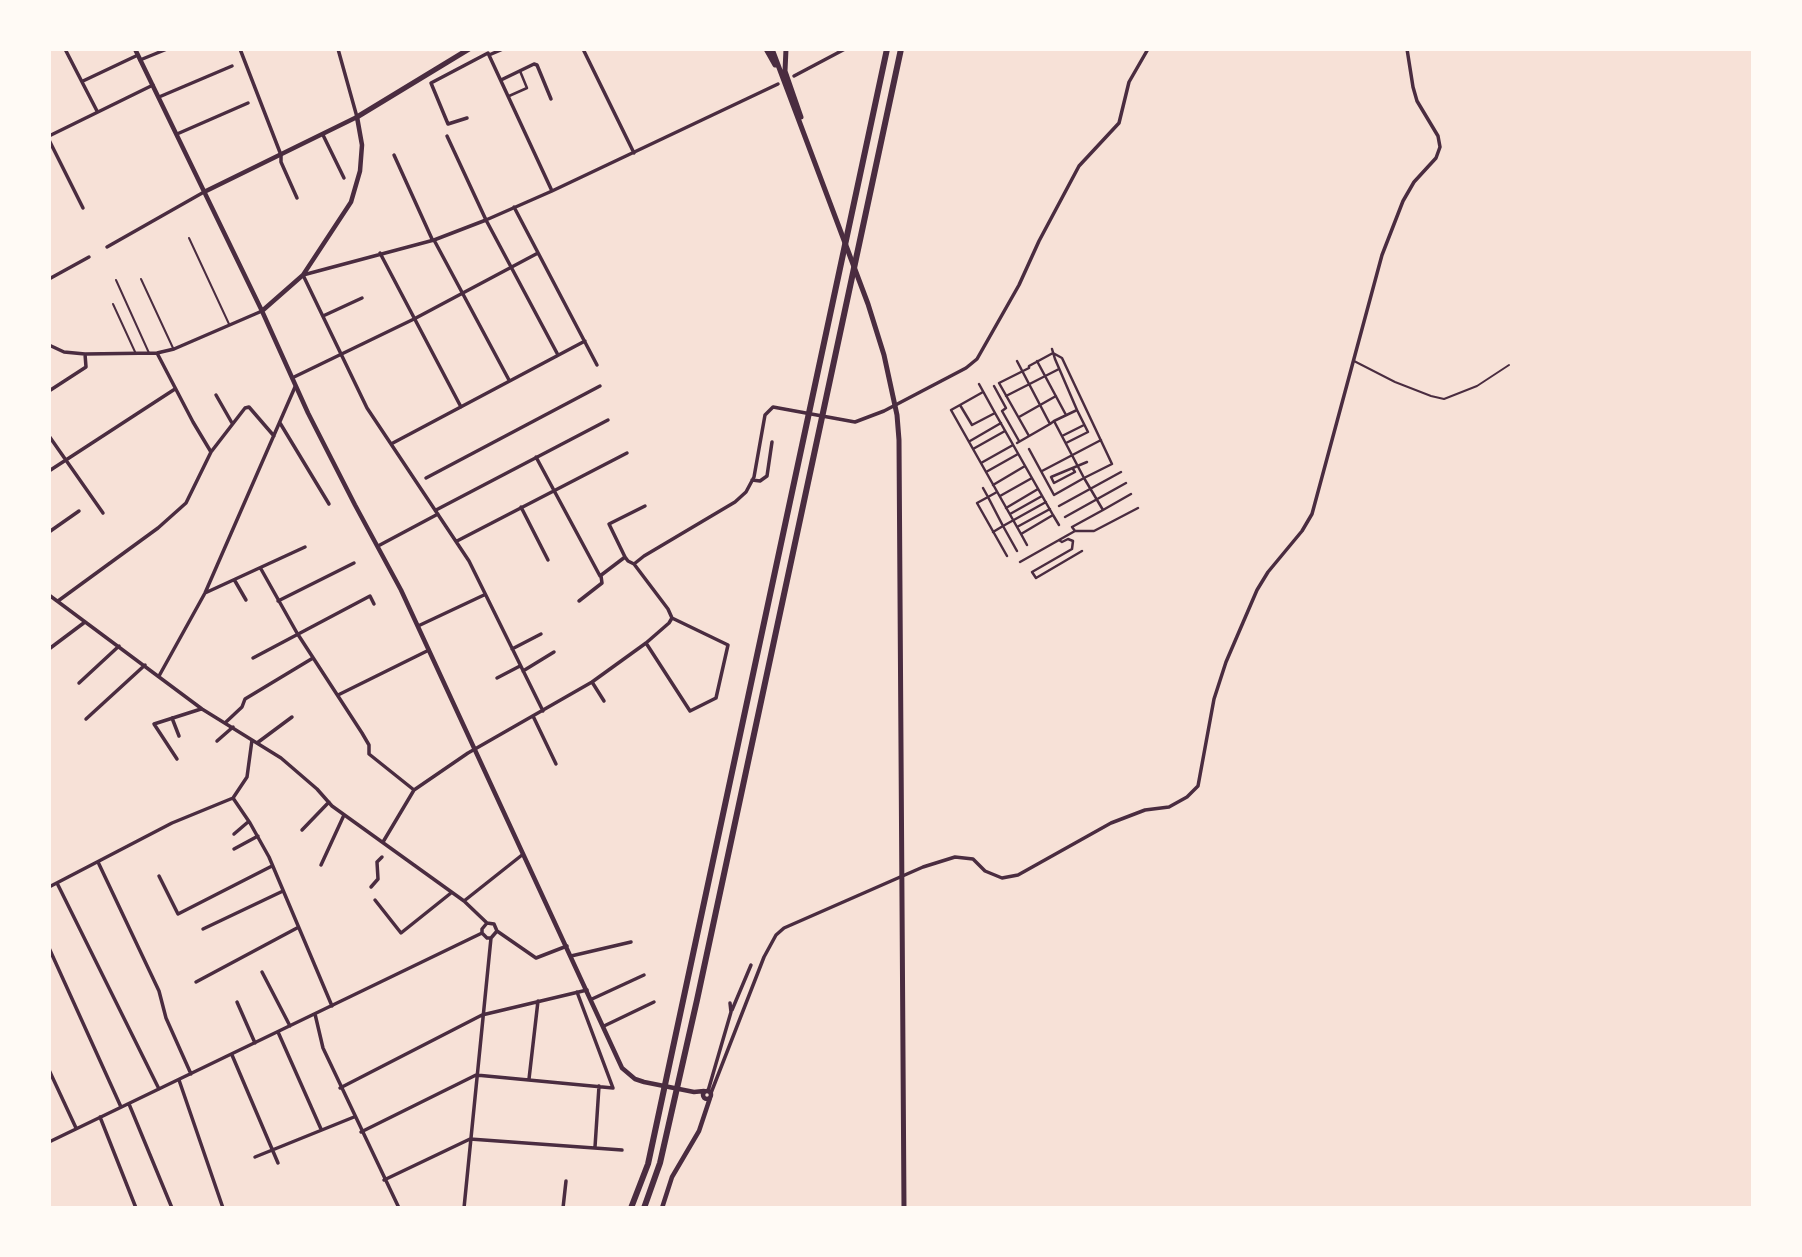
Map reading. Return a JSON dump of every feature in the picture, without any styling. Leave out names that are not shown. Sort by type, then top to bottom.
[{"type":"highway","points":[[357,117],[469,49]]},
{"type":"highway","points":[[766,49],[804,133],[868,304],[884,355],[897,415],[904,1208]]},
{"type":"highway","points":[[772,49],[780,81]]},
{"type":"highway","points":[[786,49],[785,71],[799,108],[804,133]]},
{"type":"highway","points":[[631,1208],[648,1164],[887,49]]},
{"type":"highway","points":[[644,1208],[660,1163],[694,1013],[901,49]]},
{"type":"street","points":[[65,49],[97,111]]},
{"type":"street","points":[[135,49],[262,311],[295,387],[418,626],[622,1068],[635,1079],[644,1082],[707,1095]]},
{"type":"street","points":[[82,82],[167,49]]},
{"type":"street","points":[[240,49],[297,198]]},
{"type":"street","points":[[49,345],[64,352],[85,354],[136,355],[174,349],[262,311],[303,275],[351,202],[357,187],[362,145],[338,49]]},
{"type":"street","points":[[467,118],[448,124],[431,83],[488,53],[489,55],[503,49]]},
{"type":"street","points":[[583,49],[634,153]]},
{"type":"street","points":[[794,76],[845,49]]},
{"type":"street","points":[[634,565],[644,556],[735,502],[746,492],[752,480],[765,415],[773,408],[855,422],[884,411],[966,368],[977,359],[1019,285],[1079,166],[1119,123],[1129,82],[1148,49]]},
{"type":"street","points":[[707,1095],[764,957],[776,935],[784,928],[923,867],[955,857],[973,859],[985,871],[1002,878],[1017,876],[1111,823],[1145,810],[1169,807],[1187,797],[1198,786],[1214,699],[1226,662],[1257,590],[1312,514],[1382,255],[1403,201],[1414,182],[1436,158],[1440,147],[1438,136],[1417,101],[1407,49]]},
{"type":"street","points":[[489,55],[552,191]]},
{"type":"street","points":[[501,80],[537,65],[551,99]]},
{"type":"street","points":[[159,97],[232,66]]},
{"type":"street","points":[[509,97],[527,88],[520,71]]},
{"type":"street","points":[[303,275],[433,240],[486,219],[634,153],[780,81]]},
{"type":"street","points":[[83,208],[49,138],[97,111],[153,85]]},
{"type":"street","points":[[177,134],[248,103]]},
{"type":"street","points":[[107,247],[204,191],[357,117]]},
{"type":"street","points":[[323,135],[344,178]]},
{"type":"street","points":[[447,136],[486,219],[558,355]]},
{"type":"street","points":[[394,155],[433,240],[509,380]]},
{"type":"street","points":[[514,207],[597,365]]},
{"type":"street","points":[[380,253],[461,407]]},
{"type":"street","points":[[292,378],[414,319],[538,253]]},
{"type":"street","points":[[49,279],[89,257]]},
{"type":"street","points":[[303,275],[367,408],[457,541],[543,711]]},
{"type":"street","points":[[323,316],[362,298]]},
{"type":"street","points":[[391,444],[585,341]]},
{"type":"street","points":[[1028,436],[999,383],[1022,372],[1053,351]]},
{"type":"street","points":[[1053,351],[1088,432],[1066,443]]},
{"type":"street","points":[[1029,449],[1053,496],[1112,464],[1062,358],[1053,351]]},
{"type":"street","points":[[157,353],[211,452]]},
{"type":"street","points":[[49,391],[86,367],[85,354]]},
{"type":"street","points":[[1017,361],[1103,510]]},
{"type":"street","points":[[1037,361],[1066,415]]},
{"type":"street","points":[[1006,396],[1059,369]]},
{"type":"street","points":[[979,384],[1005,431],[1016,443]]},
{"type":"street","points":[[426,478],[600,386]]},
{"type":"street","points":[[994,386],[1006,408],[1002,411],[1018,454],[1059,525]]},
{"type":"street","points":[[159,676],[205,593],[295,387]]},
{"type":"street","points":[[49,471],[175,389]]},
{"type":"street","points":[[983,392],[951,410],[1027,545]]},
{"type":"street","points":[[216,395],[232,423]]},
{"type":"street","points":[[1018,417],[1056,396]]},
{"type":"street","points":[[960,405],[972,425]]},
{"type":"street","points":[[58,602],[158,528],[186,503],[211,452],[247,406],[274,436]]},
{"type":"street","points":[[981,463],[1077,410]]},
{"type":"street","points":[[962,431],[995,413]]},
{"type":"street","points":[[378,546],[536,457],[608,420]]},
{"type":"street","points":[[280,423],[330,504]]},
{"type":"street","points":[[969,442],[1001,424]]},
{"type":"street","points":[[1062,436],[1084,425]]},
{"type":"street","points":[[973,449],[1005,431]]},
{"type":"street","points":[[49,436],[103,513]]},
{"type":"street","points":[[1042,471],[1101,440]]},
{"type":"street","points":[[752,480],[760,481],[767,476],[772,442]]},
{"type":"street","points":[[457,541],[627,453]]},
{"type":"street","points":[[986,472],[1018,454]]},
{"type":"street","points":[[536,457],[600,576],[602,583],[579,601]]},
{"type":"street","points":[[1048,483],[1052,480],[1054,483],[1087,462]]},
{"type":"street","points":[[993,485],[1025,466]]},
{"type":"street","points":[[1059,506],[1121,472]]},
{"type":"street","points":[[1000,496],[1032,478]]},
{"type":"street","points":[[1065,517],[1126,482]]},
{"type":"street","points":[[983,488],[1017,551]]},
{"type":"street","points":[[1006,508],[1038,489]]},
{"type":"street","points":[[997,492],[977,503],[1007,556]]},
{"type":"street","points":[[1075,531],[1072,527],[1131,494]]},
{"type":"street","points":[[1010,514],[1042,496]]},
{"type":"street","points":[[993,531],[1046,502]]},
{"type":"street","points":[[645,506],[608,524],[625,557],[634,565],[672,618],[728,645],[716,698],[690,711],[646,643]]},
{"type":"street","points":[[521,507],[548,560]]},
{"type":"street","points":[[1020,562],[1075,531],[1094,531],[1138,508]]},
{"type":"street","points":[[1017,527],[1049,509]]},
{"type":"street","points":[[49,532],[79,511]]},
{"type":"street","points":[[1021,534],[1053,515]]},
{"type":"street","points":[[1059,540],[1062,542],[1068,538],[1073,541],[1072,549],[1032,572],[1036,578],[1082,551]]},
{"type":"street","points":[[205,593],[305,547]]},
{"type":"street","points":[[600,576],[625,557]]},
{"type":"street","points":[[278,601],[354,563]]},
{"type":"street","points":[[261,569],[297,633],[362,733],[369,745],[369,754],[414,790]]},
{"type":"street","points":[[235,581],[246,600]]},
{"type":"street","points":[[49,595],[202,709],[281,758],[344,815],[464,901],[486,923],[494,924],[498,931],[536,958],[567,946]]},
{"type":"street","points":[[418,626],[484,595]]},
{"type":"street","points":[[253,658],[370,596],[374,604]]},
{"type":"street","points":[[383,842],[414,790],[474,750],[592,682],[646,643],[672,618]]},
{"type":"street","points":[[49,649],[85,622]]},
{"type":"street","points":[[512,649],[541,634]]},
{"type":"street","points":[[49,640],[54,645]]},
{"type":"street","points":[[79,683],[119,646]]},
{"type":"street","points":[[338,695],[429,650]]},
{"type":"street","points":[[497,678],[554,652]]},
{"type":"street","points":[[226,722],[242,707],[245,699],[314,657]]},
{"type":"street","points":[[86,719],[145,665]]},
{"type":"street","points":[[592,682],[604,701]]},
{"type":"street","points":[[177,760],[153,724],[202,709]]},
{"type":"street","points":[[533,716],[556,764]]},
{"type":"street","points":[[257,743],[292,717]]},
{"type":"street","points":[[171,718],[179,736]]},
{"type":"street","points":[[217,741],[233,727]]},
{"type":"street","points":[[49,887],[172,823],[233,798],[247,777],[252,740]]},
{"type":"street","points":[[233,798],[258,836],[332,1006]]},
{"type":"street","points":[[302,830],[329,802]]},
{"type":"street","points":[[321,865],[344,815]]},
{"type":"street","points":[[234,834],[249,821]]},
{"type":"street","points":[[234,849],[258,836]]},
{"type":"street","points":[[464,901],[522,855]]},
{"type":"street","points":[[371,887],[378,878],[377,862],[382,857]]},
{"type":"street","points":[[98,861],[159,991],[166,1018],[191,1074]]},
{"type":"street","points":[[159,876],[178,914],[272,866]]},
{"type":"street","points":[[57,883],[159,1089]]},
{"type":"street","points":[[202,929],[283,891]]},
{"type":"street","points":[[375,900],[401,933],[451,893]]},
{"type":"street","points":[[482,933],[486,923]]},
{"type":"street","points":[[196,982],[298,928]]},
{"type":"street","points":[[464,1208],[491,938],[498,931]]},
{"type":"street","points":[[482,933],[491,938]]},
{"type":"street","points":[[49,1142],[482,933]]},
{"type":"street","points":[[572,956],[631,942]]},
{"type":"street","points":[[49,948],[121,1107]]},
{"type":"street","points":[[662,1208],[672,1177],[703,1121],[707,1095],[732,1012],[751,965]]},
{"type":"street","points":[[262,972],[290,1026]]},
{"type":"street","points":[[592,999],[644,975]]},
{"type":"street","points":[[340,1088],[482,1015],[588,990]]},
{"type":"street","points":[[361,1132],[476,1075],[613,1088],[577,992]]},
{"type":"street","points":[[529,1080],[538,1001]]},
{"type":"street","points":[[237,1002],[255,1043]]},
{"type":"street","points":[[604,1026],[654,1002]]},
{"type":"street","points":[[730,1003],[732,1012]]},
{"type":"street","points":[[315,1014],[323,1048],[340,1088],[399,1208]]},
{"type":"street","points":[[278,1032],[321,1129]]},
{"type":"street","points":[[232,1055],[278,1163]]},
{"type":"street","points":[[49,1070],[76,1129]]},
{"type":"street","points":[[179,1080],[223,1208]]},
{"type":"street","points":[[595,1147],[599,1086]]},
{"type":"street","points":[[129,1104],[172,1208]]},
{"type":"street","points":[[100,1117],[136,1208]]},
{"type":"street","points":[[255,1157],[354,1117]]},
{"type":"street","points":[[384,1180],[470,1139],[622,1150]]},
{"type":"street","points":[[563,1208],[565,1181]]},
{"type":"lane","points":[[189,238],[229,325]]},
{"type":"lane","points":[[141,279],[174,349]]},
{"type":"lane","points":[[116,281],[150,354]]},
{"type":"lane","points":[[113,304],[136,355]]},
{"type":"lane","points":[[1353,361],[1395,382],[1444,399],[1477,386],[1509,366]]}]
